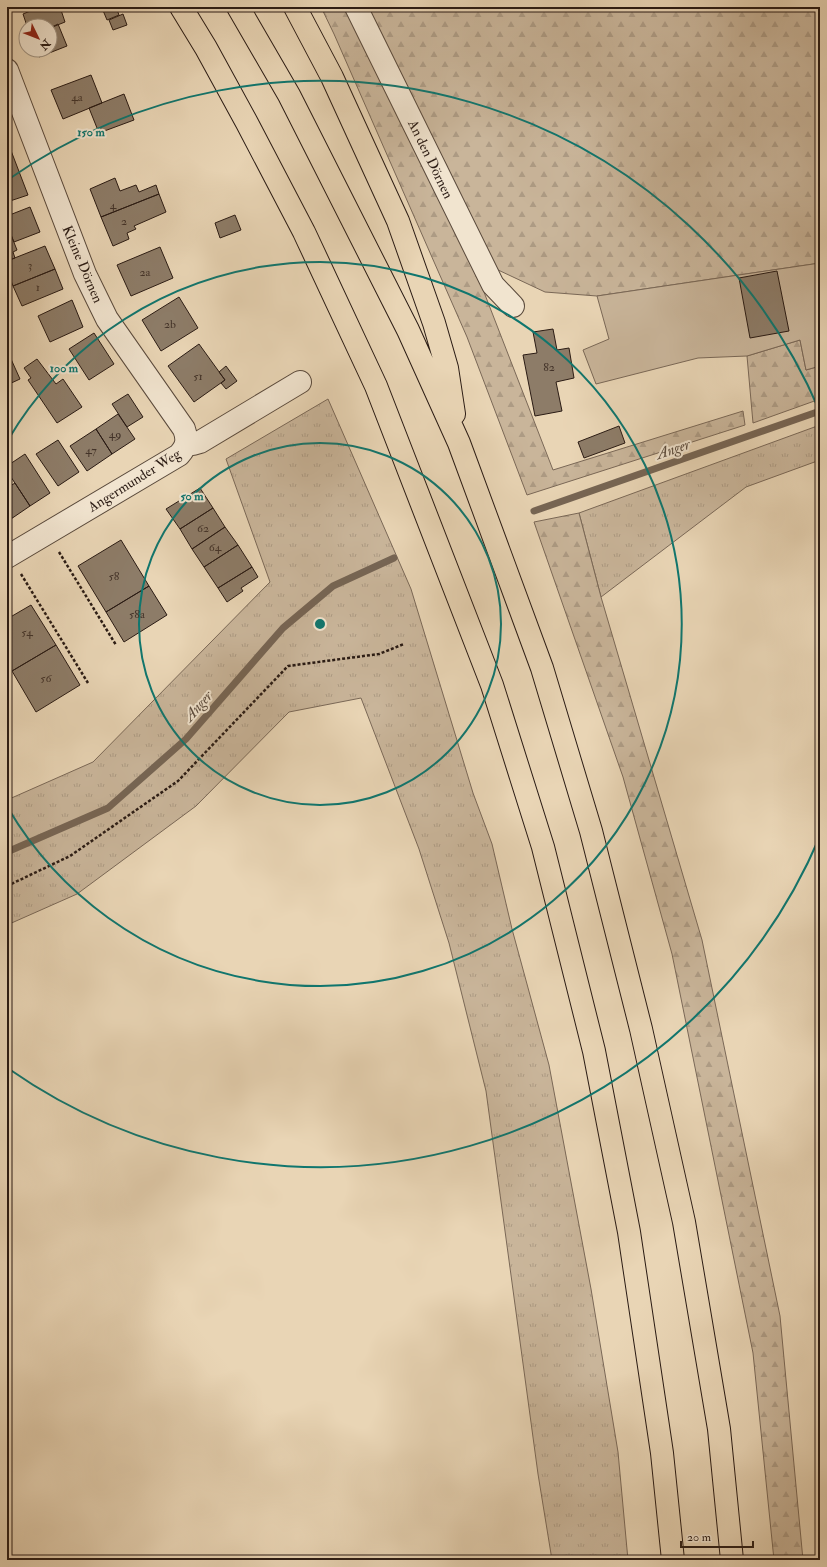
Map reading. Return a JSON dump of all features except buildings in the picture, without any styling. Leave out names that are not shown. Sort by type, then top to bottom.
[{"type":"highway","points":[[181,7],[206,48],[304,232],[376,386],[492,685],[520,773],[543,847],[594,1052],[630,1232],[662,1453],[673,1560]]},
{"type":"highway","points":[[238,7],[289,95],[408,330],[459,443],[542,668],[591,831],[641,1029],[684,1222],[719,1429],[732,1560]]},
{"type":"highway","points":[[296,7],[332,77],[398,221],[434,323],[447,368],[459,443]]},
{"type":"street","name":"An den Dörnen","points":[[356,7],[493,285],[513,306]]},
{"type":"street","name":"Kleine Dörnen","points":[[7,70],[85,274],[108,319],[184,429],[187,436],[187,443]]},
{"type":"street","name":"Angermunder Weg","points":[[8,556],[179,455],[185,449],[187,443],[193,444],[200,442],[300,382]]},
{"type":"path","points":[[48,533],[116,645]]},
{"type":"path","points":[[8,556],[88,683]]},
{"type":"path","points":[[7,886],[70,856],[178,781],[288,666],[379,654],[404,644]]},
{"type":"green space","points":[[321,7],[820,7],[820,263],[597,296],[545,292],[496,269],[482,287],[553,470],[743,411],[745,425],[527,495],[467,337]]},
{"type":"green space","points":[[820,263],[820,366],[806,370],[800,340],[747,356],[698,358],[596,384],[583,350],[609,339],[597,296]]},
{"type":"green space","points":[[800,340],[806,370],[820,366],[820,399],[753,423],[747,356]]},
{"type":"green space","points":[[328,399],[411,589],[473,793],[492,844],[512,929],[549,1065],[591,1289],[618,1452],[628,1560],[552,1560],[538,1474],[486,1091],[449,943],[419,849],[361,698],[289,712],[196,806],[77,894],[7,925],[7,800],[93,762],[270,582],[226,459]]},
{"type":"green space","points":[[820,425],[820,460],[746,487],[601,597],[579,513]]},
{"type":"green space","points":[[579,513],[601,597],[702,940],[780,1316],[803,1560],[774,1560],[753,1353],[672,954],[623,777],[534,522]]},
{"type":"waterway","name":"Anger","points":[[534,511],[820,411]]},
{"type":"waterway","name":"Anger","points":[[7,852],[108,808],[186,739],[283,628],[333,586],[394,558]]}]
